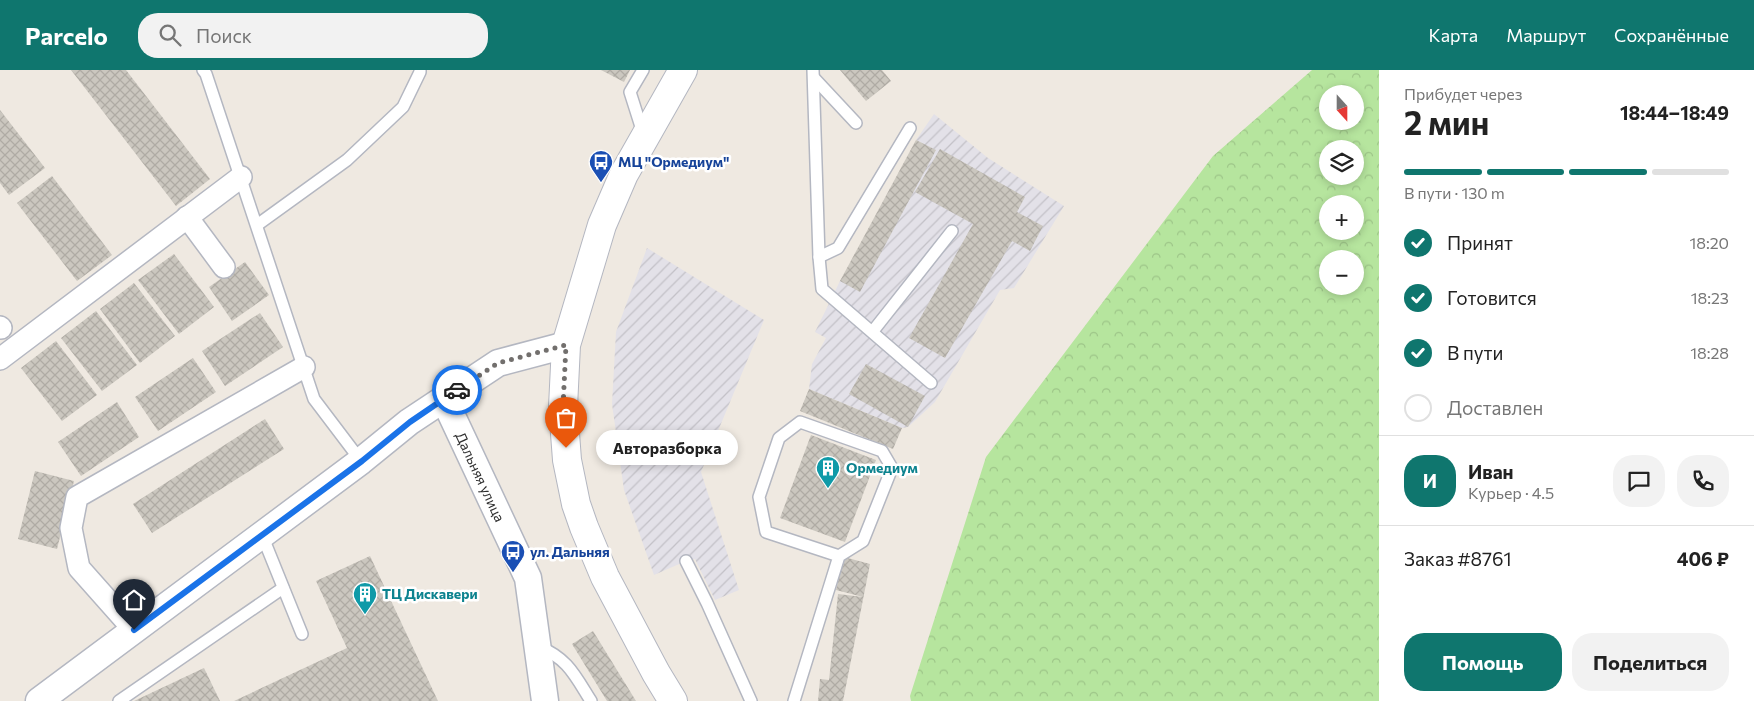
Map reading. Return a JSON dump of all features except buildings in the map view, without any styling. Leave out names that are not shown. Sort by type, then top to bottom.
[{"type":"main road","points":[[673,701],[605,577],[576,504],[567,460],[563,407],[566,345],[602,225],[624,174],[683,70]]},
{"type":"street","points":[[0,359],[241,177]]},
{"type":"street","points":[[187,217],[224,267]]},
{"type":"street","points":[[39,701],[362,461],[410,422],[444,399],[498,363],[566,345]]},
{"type":"street","points":[[134,630],[79,568],[71,528],[77,497],[304,367]]},
{"type":"street","name":"Дальняя улица","points":[[444,399],[528,578],[545,701]]},
{"type":"lane","points":[[203,70],[241,177],[314,399],[362,461]]},
{"type":"lane","points":[[257,225],[347,160],[403,107],[420,70]]},
{"type":"lane","points":[[643,70],[630,92],[645,137]]},
{"type":"lane","points":[[813,74],[856,124]]},
{"type":"lane","points":[[813,74],[819,257],[822,289],[931,382]]},
{"type":"lane","points":[[819,257],[838,248],[910,128]]},
{"type":"lane","points":[[873,332],[952,231]]},
{"type":"lane","points":[[794,701],[839,556],[863,541],[892,468],[882,452],[800,422],[779,438],[759,497],[766,532],[839,556]]},
{"type":"lane","points":[[262,535],[302,634]]},
{"type":"lane","points":[[686,561],[751,701]]},
{"type":"lane","points":[[119,701],[283,588]]},
{"type":"lane","points":[[537,646],[555,654],[573,671],[591,701]]},
{"type":"shaded area","points":[[934,114],[988,158],[1064,206],[1014,288],[1000,290],[935,402],[908,427],[902,428],[809,389],[812,364],[826,338],[815,332],[840,281],[935,150],[916,140]]},
{"type":"shaded area","points":[[647,248],[764,320],[701,472],[739,590],[715,600],[695,559],[654,575],[624,490],[612,404],[616,332]]},
{"type":"green space","points":[[1312,70],[1379,70],[1379,701],[911,701],[910,696],[986,457],[1213,156]]},
{"type":"way so far","points":[[457,390],[498,363],[566,345],[563,407],[566,448]]},
{"type":"place","name":"МЦ \"Ормедиум\"","points":[[601,183]]},
{"type":"place","name":"Авторазборка","points":[[566,448]]},
{"type":"place","name":"Ормедиум","points":[[828,489]]},
{"type":"place","name":"ул. Дальняя","points":[[513,573]]},
{"type":"place","name":"ТЦ Дискавери","points":[[365,615]]},
{"type":"route","points":[[134,630],[362,461],[410,422],[457,390]]}]
